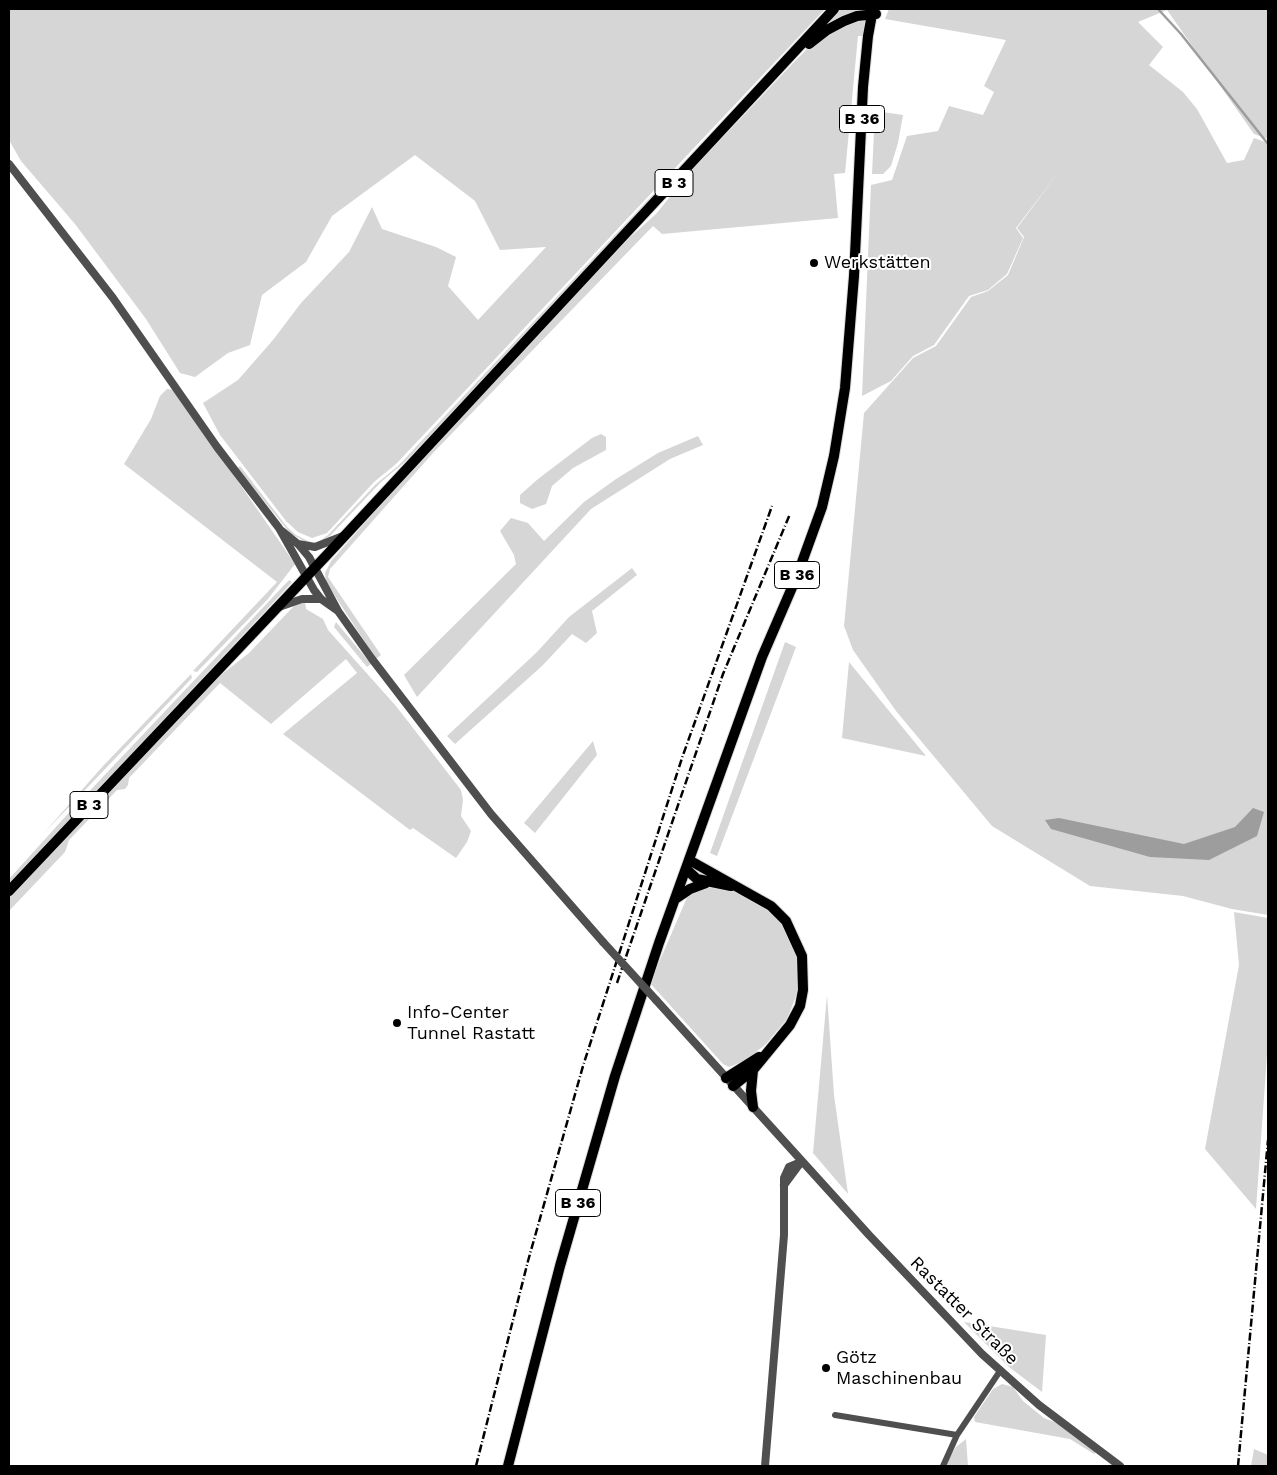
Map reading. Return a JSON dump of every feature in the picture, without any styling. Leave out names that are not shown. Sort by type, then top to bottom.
[{"type":"main road","name":"B 3","points":[[9,891],[345,536],[834,9]]},
{"type":"main road","name":"B 3","points":[[792,56],[836,25],[875,11]]},
{"type":"main road","name":"B 36","points":[[508,1466],[560,1266],[615,1076],[687,864],[762,657],[797,576],[822,507],[834,456],[845,388],[854,276],[863,87],[868,36],[875,11]]},
{"type":"main road","points":[[687,864],[697,879],[737,886]]},
{"type":"main road","points":[[687,864],[737,886],[771,906],[786,921],[802,956],[804,973],[800,1006],[790,1025],[764,1054],[753,1070],[730,1082]]},
{"type":"main road","points":[[675,899],[706,882]]},
{"type":"main road","points":[[730,1082],[764,1054]]},
{"type":"main road","points":[[753,1070],[751,1091],[753,1107]]},
{"type":"street","points":[[9,164],[112,298],[217,447],[279,528],[306,577],[321,599],[338,611]]},
{"type":"street","points":[[279,528],[298,544],[315,568],[338,611]]},
{"type":"street","points":[[298,544],[319,546],[345,536]]},
{"type":"street","points":[[277,608],[302,599],[321,599]]},
{"type":"street","name":"Rastatter Straße","points":[[338,611],[372,660],[491,814],[603,942],[801,1162],[925,1296],[1000,1371],[1052,1415],[1120,1466]]},
{"type":"street","points":[[765,1466],[784,1235],[784,1185],[801,1162]]},
{"type":"street","points":[[943,1466],[958,1435],[1000,1371]]},
{"type":"street","points":[[835,1416],[958,1435]]},
{"type":"shaded area","points":[[9,9],[825,9],[396,464],[374,482],[327,533],[312,538],[298,532],[286,521],[220,435],[203,403],[238,380],[273,340],[301,303],[349,252],[372,207],[382,229],[436,247],[456,257],[448,286],[478,320],[546,247],[500,250],[475,201],[415,155],[332,216],[306,262],[262,295],[250,345],[228,353],[195,377],[180,373],[146,319],[75,224],[21,161],[9,140]]},
{"type":"shaded area","points":[[837,9],[866,9],[812,36]]},
{"type":"shaded area","points":[[889,9],[1268,9],[1268,139],[1254,134],[1167,10],[1138,22],[1163,47],[1149,65],[1183,92],[1197,109],[1227,163],[1244,160],[1254,138],[1268,143],[1268,915],[1232,909],[1183,896],[1090,886],[992,826],[896,711],[853,650],[844,626],[864,413],[913,358],[936,346],[971,297],[988,291],[1008,275],[1024,237],[1017,228],[1058,173],[1016,228],[1023,238],[1007,274],[988,290],[969,296],[934,345],[913,356],[891,381],[862,396],[871,185],[892,180],[907,136],[938,131],[949,106],[983,115],[994,92],[984,86],[1006,40],[885,19]]},
{"type":"shaded area","points":[[863,20],[865,22],[863,36],[858,36],[845,173],[834,174],[838,218],[662,234],[653,226],[433,453],[330,569],[328,577],[381,655],[376,659],[326,582],[325,573],[331,561],[437,442],[626,241],[656,214],[689,173],[796,60],[808,48],[846,23]]},
{"type":"shaded area","points":[[799,39],[777,66],[405,462],[381,482],[330,536],[317,543],[328,535],[376,484],[398,466]]},
{"type":"shaded area","points":[[875,111],[903,115],[898,143],[891,166],[883,174],[872,174]]},
{"type":"shaded area","points":[[167,389],[175,390],[295,564],[268,599],[197,672],[193,671],[277,582],[124,464],[151,419],[160,396]]},
{"type":"shaded area","points":[[601,434],[606,437],[606,450],[573,468],[552,486],[546,504],[532,509],[520,503],[520,495],[538,479],[592,438]]},
{"type":"shaded area","points":[[698,436],[703,445],[670,459],[591,509],[417,697],[404,675],[516,564],[514,555],[500,531],[511,518],[528,523],[544,541],[584,502],[616,479],[658,453]]},
{"type":"shaded area","points":[[240,466],[287,527],[296,535],[312,543],[290,533],[243,475],[238,468]]},
{"type":"shaded area","points":[[632,568],[637,575],[592,611],[597,633],[586,643],[572,634],[542,666],[455,744],[447,736],[537,652],[569,617]]},
{"type":"shaded area","points":[[289,580],[292,582],[285,590],[9,884],[9,879],[65,817]]},
{"type":"shaded area","points":[[305,602],[306,609],[323,619],[328,630],[396,706],[461,790],[463,800],[461,816],[471,831],[467,842],[456,858],[413,828],[410,830],[283,734],[357,673],[346,659],[271,724],[220,683],[129,778],[125,789],[117,790],[69,840],[65,852],[9,911],[9,898],[184,712],[221,675],[249,653],[294,606]]},
{"type":"shaded area","points":[[336,622],[371,664],[367,667],[334,627]]},
{"type":"shaded area","points":[[785,642],[796,647],[717,856],[710,853]]},
{"type":"shaded area","points":[[849,662],[926,756],[842,738]]},
{"type":"shaded area","points":[[191,674],[192,678],[43,834],[103,766]]},
{"type":"shaded area","points":[[593,741],[597,755],[535,833],[524,823]]},
{"type":"shaded area","points":[[1253,808],[1264,812],[1257,836],[1209,860],[1150,857],[1051,829],[1045,820],[1059,818],[1184,844],[1235,827]]},
{"type":"shaded area","points":[[703,885],[735,889],[766,906],[786,928],[798,957],[798,991],[787,1019],[765,1045],[744,1061],[729,1067],[723,1064],[650,983],[689,893]]},
{"type":"shaded area","points":[[1234,912],[1268,918],[1268,1041],[1256,1209],[1205,1149],[1239,965]]},
{"type":"shaded area","points":[[827,995],[834,1095],[848,1194],[813,1153]]},
{"type":"shaded area","points":[[964,1322],[1046,1335],[1042,1392],[1009,1367]]},
{"type":"shaded area","points":[[1002,1384],[1013,1387],[1023,1401],[1044,1418],[1057,1423],[1096,1452],[1094,1454],[1070,1439],[975,1422],[974,1417],[993,1389]]},
{"type":"shaded area","points":[[966,1439],[968,1466],[944,1466],[956,1447]]},
{"type":"shaded area","points":[[1254,1449],[1268,1455],[1268,1466],[1251,1466]]},
{"type":"waterway","points":[[1158,9],[1181,34],[1268,144]]},
{"type":"railway","points":[[476,1466],[528,1261],[583,1066],[682,758],[772,506]]},
{"type":"railway","points":[[617,983],[723,674],[790,514]]},
{"type":"railway","points":[[1238,1466],[1268,1140]]},
{"type":"place","name":"Werkstätten","points":[[814,263]]},
{"type":"place","name":"Info-Center Tunnel Rastatt","points":[[397,1023]]},
{"type":"place","name":"Götz Maschinenbau","points":[[826,1368]]}]
